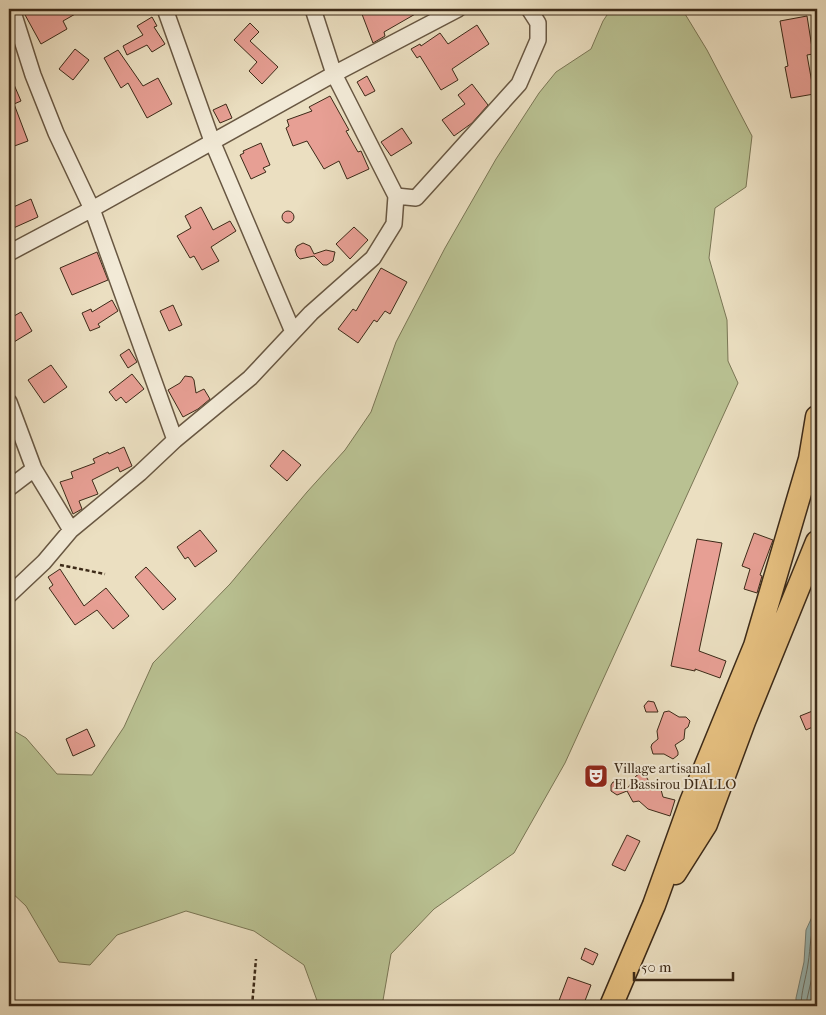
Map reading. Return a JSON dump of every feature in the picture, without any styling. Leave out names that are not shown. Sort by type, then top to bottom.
[{"type":"main road","points":[[611,1006],[654,905],[691,802],[755,646],[810,459],[817,417]]},
{"type":"main road","points":[[654,905],[706,824],[745,719],[817,542]]},
{"type":"street","points":[[12,9],[33,74],[56,133],[92,209],[175,440]]},
{"type":"street","points":[[9,595],[44,562],[71,530],[250,378],[311,313],[373,258],[394,224],[396,196],[334,74],[313,9]]},
{"type":"street","points":[[9,253],[92,209],[334,74],[458,9]]},
{"type":"street","points":[[396,196],[416,198],[519,84],[538,40],[538,23],[529,9]]},
{"type":"street","points":[[168,10],[212,142],[293,332]]},
{"type":"street","points":[[9,402],[34,469],[71,530]]},
{"type":"street","points":[[9,488],[34,469]]},
{"type":"path","points":[[44,562],[105,574]]},
{"type":"path","points":[[252,1006],[256,959]]},
{"type":"green space","points":[[611,9],[682,9],[707,50],[752,136],[746,187],[715,208],[709,258],[727,320],[728,361],[738,383],[565,763],[514,853],[434,909],[391,954],[382,1006],[319,1006],[304,965],[254,931],[186,911],[117,935],[90,965],[59,962],[26,906],[9,890],[9,728],[26,738],[57,774],[92,775],[124,727],[153,663],[230,584],[345,450],[371,412],[396,342],[445,248],[496,159],[539,93],[556,72],[591,49],[603,21]]},
{"type":"water","points":[[817,906],[817,1006],[796,1006],[804,962],[806,930]]},
{"type":"building","points":[[31,9],[84,9],[63,21],[67,29],[41,44],[24,13]]},
{"type":"building","points":[[360,9],[424,9],[384,32],[385,36],[373,43]]},
{"type":"building","points":[[807,16],[813,54],[807,55],[814,94],[791,98],[785,67],[788,66],[780,21]]},
{"type":"building","points":[[152,17],[157,26],[154,27],[165,44],[152,52],[147,45],[127,55],[123,46],[143,35],[137,26]]},
{"type":"building","points":[[250,23],[259,32],[250,41],[278,67],[262,84],[249,71],[257,62],[234,40]]},
{"type":"building","points":[[477,25],[489,44],[452,69],[458,80],[441,90],[420,56],[417,58],[411,49],[420,44],[421,46],[440,33],[448,44]]},
{"type":"building","points":[[75,49],[89,60],[73,80],[59,69]]},
{"type":"building","points":[[118,50],[143,86],[158,78],[172,104],[147,118],[128,83],[121,88],[104,58]]},
{"type":"building","points":[[9,73],[21,101],[14,104],[28,141],[9,148]]},
{"type":"building","points":[[367,76],[375,91],[365,96],[357,82]]},
{"type":"building","points":[[472,84],[488,105],[472,123],[454,136],[442,120],[465,104],[458,95]]},
{"type":"building","points":[[330,96],[349,130],[346,131],[358,152],[361,151],[369,169],[347,179],[339,161],[324,169],[307,141],[293,146],[286,128],[289,126],[287,120],[312,111],[309,107]]},
{"type":"building","points":[[226,104],[232,118],[220,123],[213,110]]},
{"type":"building","points":[[402,128],[412,143],[391,156],[381,142]]},
{"type":"building","points":[[261,143],[270,165],[263,168],[266,172],[251,179],[240,155],[244,153],[243,151]]},
{"type":"building","points":[[31,199],[38,217],[9,230],[9,209]]},
{"type":"building","points":[[201,207],[213,230],[230,221],[236,231],[211,247],[219,261],[202,270],[194,256],[190,258],[177,236],[191,228],[185,216]]},
{"type":"building","points":[[290,211],[293,212],[293,222],[286,223],[283,222],[282,215],[283,212]]},
{"type":"building","points":[[354,227],[368,240],[350,259],[336,244]]},
{"type":"building","points":[[303,243],[310,246],[314,254],[326,250],[335,252],[333,261],[323,265],[314,256],[300,259],[295,250],[297,246]]},
{"type":"building","points":[[97,252],[108,280],[72,295],[60,268]]},
{"type":"building","points":[[381,268],[407,282],[390,314],[385,311],[377,322],[374,320],[358,343],[338,329],[353,309],[356,311]]},
{"type":"building","points":[[112,300],[118,311],[98,324],[100,327],[90,331],[82,313],[91,309],[92,312]]},
{"type":"building","points":[[173,305],[182,325],[169,331],[160,311]]},
{"type":"building","points":[[21,312],[32,331],[9,345],[9,319]]},
{"type":"building","points":[[129,349],[137,362],[128,368],[120,355]]},
{"type":"building","points":[[51,365],[67,387],[44,403],[28,380]]},
{"type":"building","points":[[132,374],[144,389],[126,403],[121,397],[116,401],[109,392]]},
{"type":"building","points":[[185,376],[192,377],[194,380],[196,393],[204,389],[210,399],[198,409],[183,417],[168,390],[180,383]]},
{"type":"building","points":[[124,447],[132,466],[120,472],[118,467],[92,480],[98,494],[79,501],[82,509],[73,514],[60,482],[73,478],[71,472],[95,463],[93,459]]},
{"type":"building","points":[[283,450],[301,465],[287,481],[270,466]]},
{"type":"building","points":[[200,530],[217,551],[195,567],[188,557],[185,559],[177,547]]},
{"type":"building","points":[[754,533],[773,540],[760,575],[762,576],[757,593],[744,589],[750,569],[742,566]]},
{"type":"building","points":[[697,539],[722,543],[699,651],[726,661],[720,678],[695,669],[695,671],[671,666]]},
{"type":"building","points":[[146,567],[176,599],[163,610],[135,577]]},
{"type":"building","points":[[60,569],[84,606],[106,588],[129,616],[113,629],[97,610],[75,625],[49,588],[53,585],[48,577]]},
{"type":"building","points":[[648,701],[654,702],[658,712],[646,712],[644,706]]},
{"type":"building","points":[[815,710],[817,725],[806,730],[800,716]]},
{"type":"building","points":[[669,711],[679,717],[686,717],[690,721],[685,729],[684,739],[675,745],[678,755],[673,759],[664,754],[653,754],[651,747],[658,739],[657,731],[664,712]]},
{"type":"building","points":[[87,729],[95,746],[73,756],[66,739]]},
{"type":"building","points":[[639,774],[646,776],[651,786],[660,786],[663,797],[675,800],[670,816],[648,809],[639,801],[633,802],[627,791],[617,795],[611,791],[613,782],[620,782],[627,789]]},
{"type":"building","points":[[627,835],[640,841],[625,871],[612,865]]},
{"type":"building","points":[[585,948],[598,954],[593,965],[581,959]]},
{"type":"building","points":[[568,977],[591,985],[583,1006],[557,1006]]},
{"type":"place","name":"Village artisanal El Bassirou DIALLO","points":[[596,776]]}]
